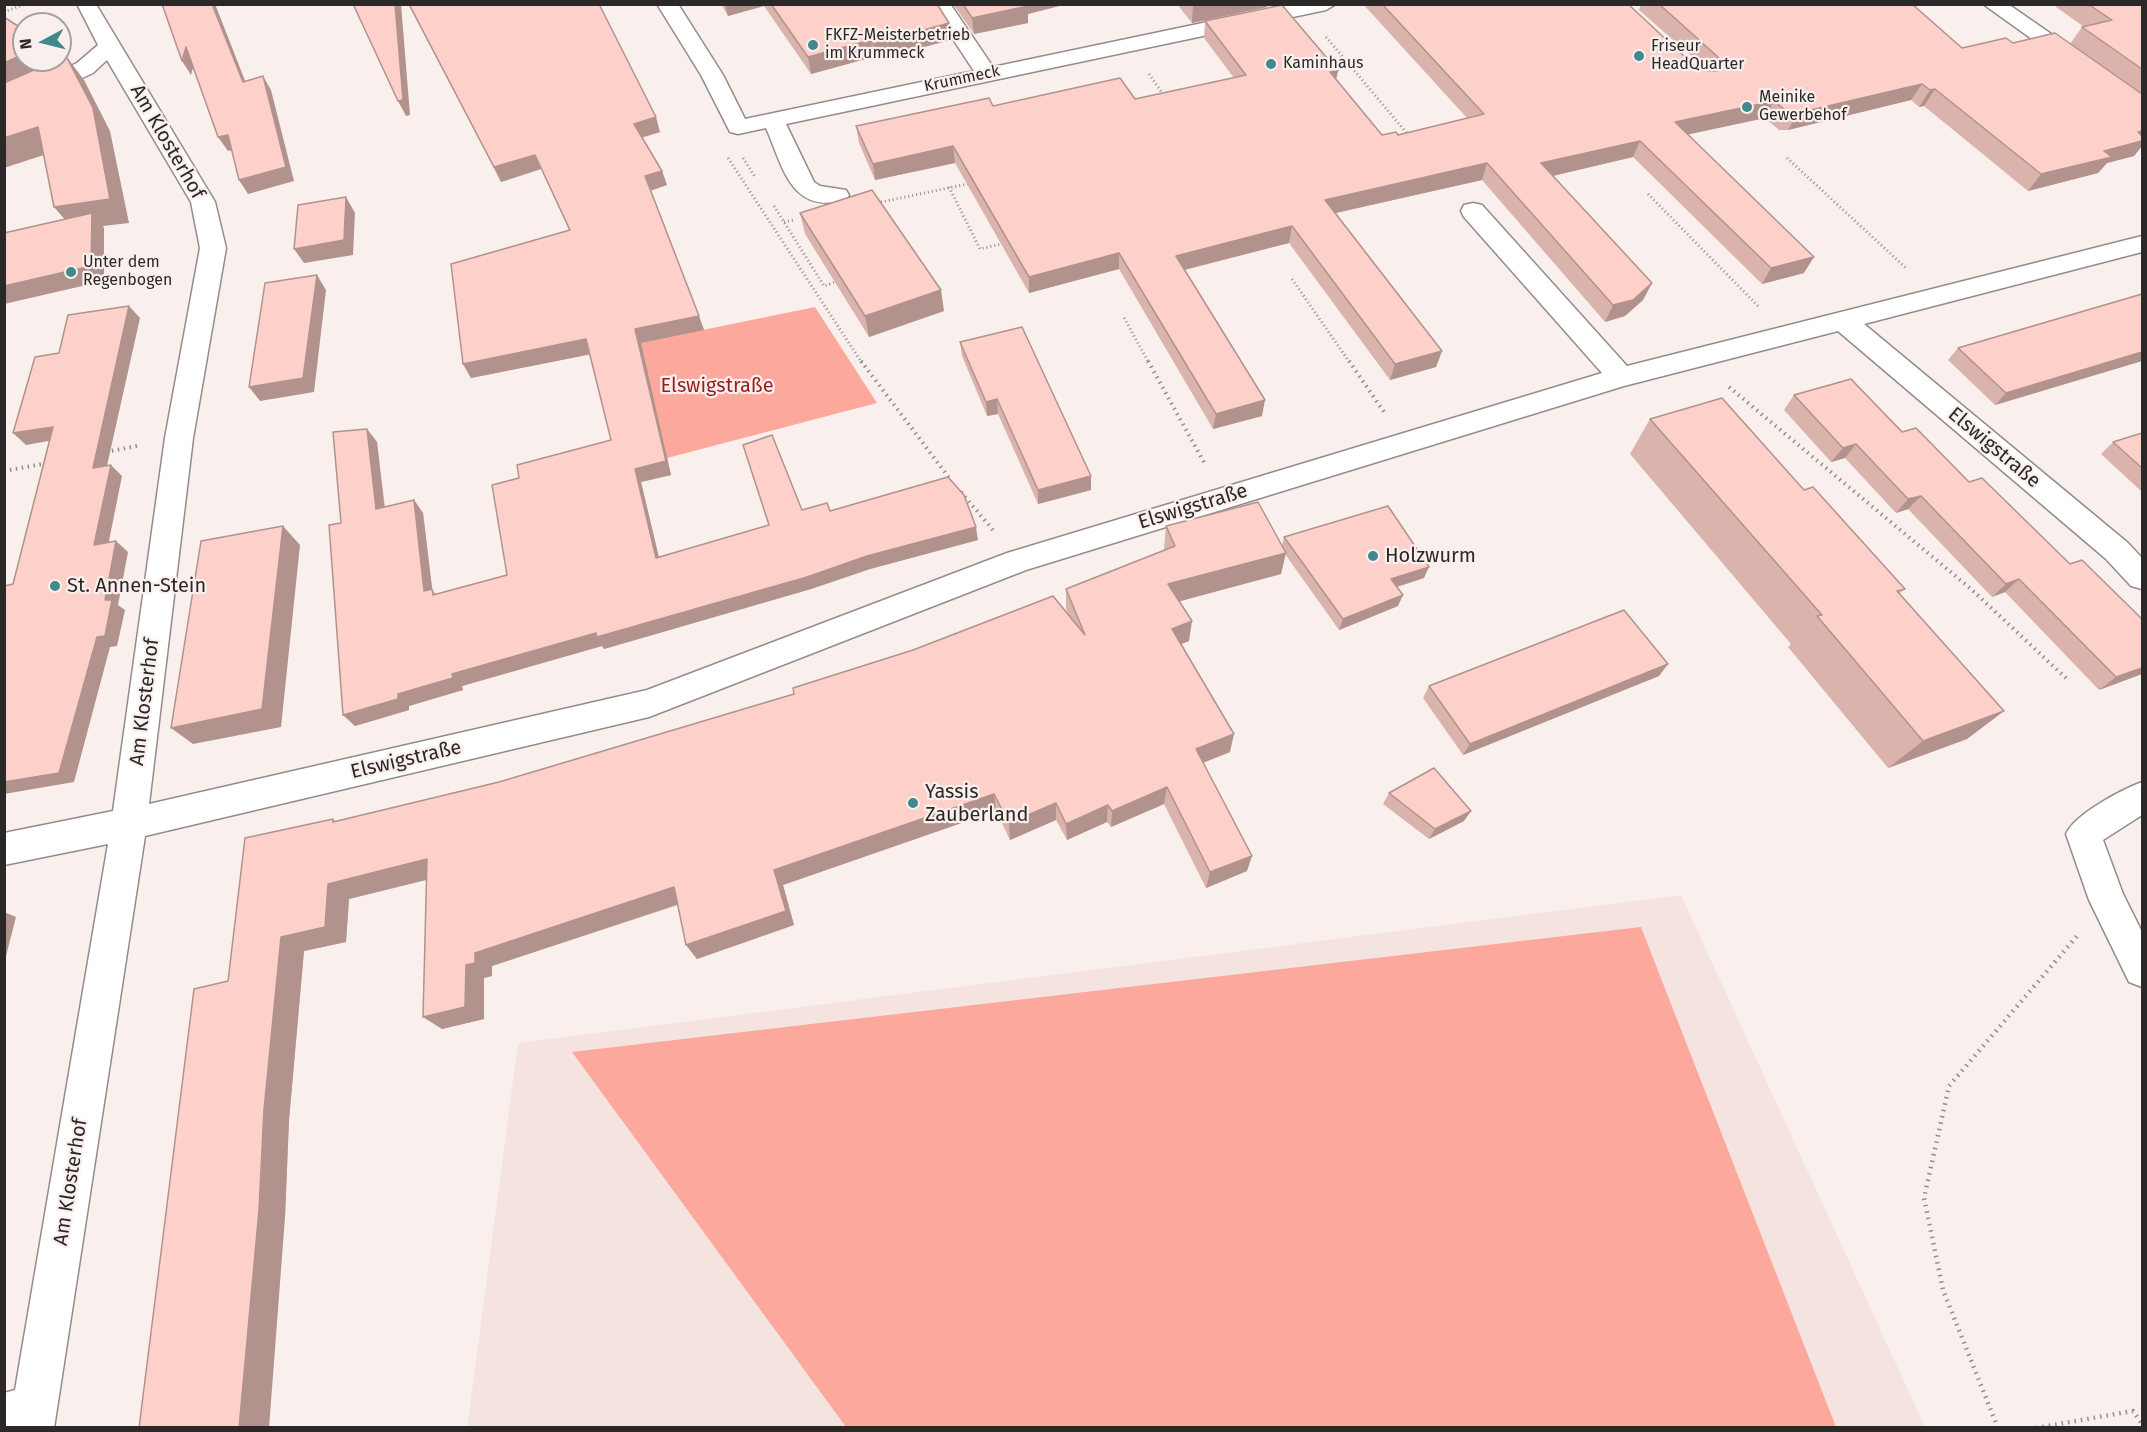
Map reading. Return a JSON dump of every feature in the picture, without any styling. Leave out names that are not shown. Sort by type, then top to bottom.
[{"type":"street","points":[[667,4],[712,75],[738,127]]},
{"type":"street","name":"Krummeck","points":[[738,127],[1326,4]]},
{"type":"street","points":[[1993,4],[2142,107]]},
{"type":"street","name":"Am Klosterhof","points":[[23,1417],[129,824],[179,438],[213,248],[203,202],[86,6]]},
{"type":"street","points":[[944,9],[987,74]]},
{"type":"street","points":[[4,107],[85,68],[110,46]]},
{"type":"street","points":[[772,120],[782,133],[806,188],[816,193],[837,195]]},
{"type":"street","points":[[1473,211],[1621,377]]},
{"type":"street","name":"Elswigstraße","points":[[4,849],[129,824],[649,703],[1018,561],[1621,377],[2142,244]]},
{"type":"street","name":"Elswigstraße","points":[[1842,321],[2117,550],[2142,577]]},
{"type":"street","points":[[2142,797],[2083,834],[2107,900],[2142,969]]},
{"type":"path","points":[[4,12],[25,4]]},
{"type":"path","points":[[1303,8],[1412,139]]},
{"type":"path","points":[[1128,44],[1168,102]]},
{"type":"path","points":[[738,127],[722,150],[879,388],[952,481]]},
{"type":"path","points":[[1787,158],[1938,297]]},
{"type":"path","points":[[872,204],[972,182]]},
{"type":"path","points":[[949,187],[980,249],[1001,244]]},
{"type":"path","points":[[1648,194],[1787,335]]},
{"type":"path","points":[[784,222],[795,220]]},
{"type":"path","points":[[1292,279],[1405,443]]},
{"type":"path","points":[[1124,318],[1224,498]]},
{"type":"path","points":[[1695,359],[1815,456],[1971,589],[2067,679]]},
{"type":"path","points":[[98,453],[179,438]]},
{"type":"path","points":[[4,471],[51,462]]},
{"type":"path","points":[[959,490],[1018,561]]},
{"type":"path","points":[[1998,1428],[1943,1290],[1924,1198],[1949,1086],[2013,1014],[2107,900]]},
{"type":"path","points":[[2036,1428],[2133,1411],[2142,1424]]},
{"type":"shaded area","points":[[1681,895],[1925,1427],[467,1428],[518,1043]]},
{"type":"green space","name":"Elswigstraße","points":[[815,307],[877,403],[667,458],[639,343]]},
{"type":"green space","points":[[1641,927],[1836,1427],[846,1427],[572,1052]]},
{"type":"building","points":[[162,4],[212,4],[243,82],[263,76],[286,167],[239,180],[228,135],[218,137],[186,47],[182,61]]},
{"type":"building","points":[[353,4],[395,4],[403,100],[398,101]]},
{"type":"building","points":[[409,4],[599,4],[656,117],[634,124],[662,171],[645,176],[699,316],[635,329],[666,461],[635,469],[656,558],[769,525],[743,445],[772,435],[802,510],[827,503],[830,511],[948,477],[964,495],[976,527],[867,556],[807,577],[597,637],[596,633],[452,674],[453,678],[398,694],[398,699],[343,715],[329,525],[341,523],[333,432],[367,429],[376,509],[414,500],[424,591],[432,589],[433,595],[507,575],[492,485],[519,478],[517,465],[611,440],[586,339],[463,364],[451,264],[570,230],[535,155],[494,167]]},
{"type":"building","points":[[771,4],[937,4],[949,23],[873,44],[871,40],[808,57]]},
{"type":"building","points":[[963,4],[1026,4],[1028,6],[972,18]]},
{"type":"building","points":[[1382,4],[1628,4],[1699,70],[1717,71],[1722,64],[1718,57],[1659,4],[1912,4],[1962,48],[2006,38],[2013,43],[2055,33],[2142,94],[2142,131],[2138,132],[2142,136],[2142,141],[2104,151],[2112,157],[2041,174],[1935,89],[1930,90],[1922,84],[1798,113],[1789,113],[1774,101],[1675,122],[1814,257],[1771,268],[1640,141],[1541,163],[1652,283],[1633,300],[1613,305],[1487,163],[1325,200],[1442,351],[1395,364],[1292,226],[1176,256],[1265,400],[1216,414],[1119,253],[1029,277],[953,146],[873,164],[856,126],[989,98],[993,106],[1120,78],[1135,99],[1246,75],[1205,21],[1282,5],[1338,71],[1330,72],[1382,135],[1396,132],[1398,135],[1484,114]]},
{"type":"building","points":[[2088,4],[2142,4],[2142,69],[2082,27],[2112,20]]},
{"type":"building","points":[[4,17],[12,22],[12,59],[4,63]]},
{"type":"building","points":[[72,68],[93,108],[110,199],[54,207],[38,127],[4,138],[4,83],[29,72],[72,72]]},
{"type":"building","points":[[872,190],[941,290],[865,316],[800,213]]},
{"type":"building","points":[[346,197],[344,240],[294,249],[298,205]]},
{"type":"building","points":[[92,213],[91,266],[4,286],[4,233]]},
{"type":"building","points":[[317,275],[303,378],[249,387],[265,283]]},
{"type":"building","points":[[2142,294],[2142,352],[2006,393],[1958,348]]},
{"type":"building","points":[[129,306],[93,468],[111,465],[94,545],[116,541],[105,600],[112,600],[105,636],[97,637],[59,773],[4,782],[4,586],[13,584],[53,427],[13,433],[35,357],[59,353],[68,315]]},
{"type":"building","points":[[1022,327],[1091,476],[1038,490],[997,399],[986,402],[960,342]]},
{"type":"building","points":[[1851,379],[1902,432],[1916,428],[1969,482],[1982,478],[2070,564],[2082,560],[2142,619],[2142,668],[2116,677],[2019,579],[2006,584],[1921,496],[1908,499],[1856,444],[1843,448],[1794,395]]},
{"type":"building","points":[[1722,398],[1804,490],[1813,487],[1905,589],[1897,591],[2004,711],[1923,741],[1817,616],[1822,615],[1650,419]]},
{"type":"building","points":[[2142,433],[2142,468],[2113,442]]},
{"type":"building","points":[[1258,502],[1286,553],[1168,584],[1192,621],[1172,629],[1234,734],[1196,749],[1252,856],[1210,872],[1167,787],[1112,811],[1108,805],[1066,824],[1056,803],[1009,823],[994,794],[774,870],[786,911],[686,945],[674,887],[475,953],[475,963],[466,965],[465,1007],[423,1017],[427,859],[328,884],[325,927],[281,937],[264,1110],[259,1210],[239,1428],[139,1428],[194,989],[228,981],[245,838],[333,819],[333,822],[499,782],[794,694],[793,688],[913,650],[1053,596],[1085,635],[1066,589],[1175,546],[1166,526]]},
{"type":"building","points":[[1388,506],[1429,567],[1391,579],[1403,595],[1343,619],[1284,537]]},
{"type":"building","points":[[283,526],[262,709],[171,728],[201,541]]},
{"type":"building","points":[[1624,610],[1668,664],[1470,744],[1429,686]]},
{"type":"building","points":[[1434,768],[1471,811],[1435,829],[1389,793]]},
{"type":"place","name":"FKFZ-Meisterbetrieb im Krummeck","points":[[813,45]]},
{"type":"place","name":"Friseur HeadQuarter","points":[[1639,56]]},
{"type":"place","name":"Kaminhaus","points":[[1271,64]]},
{"type":"place","name":"Meinike Gewerbehof","points":[[1747,107]]},
{"type":"place","name":"Unter dem Regenbogen","points":[[71,272]]},
{"type":"place","name":"Holzwurm","points":[[1373,556]]},
{"type":"place","name":"St. Annen-Stein","points":[[55,586]]},
{"type":"place","name":"Yassis Zauberland","points":[[913,803]]}]
